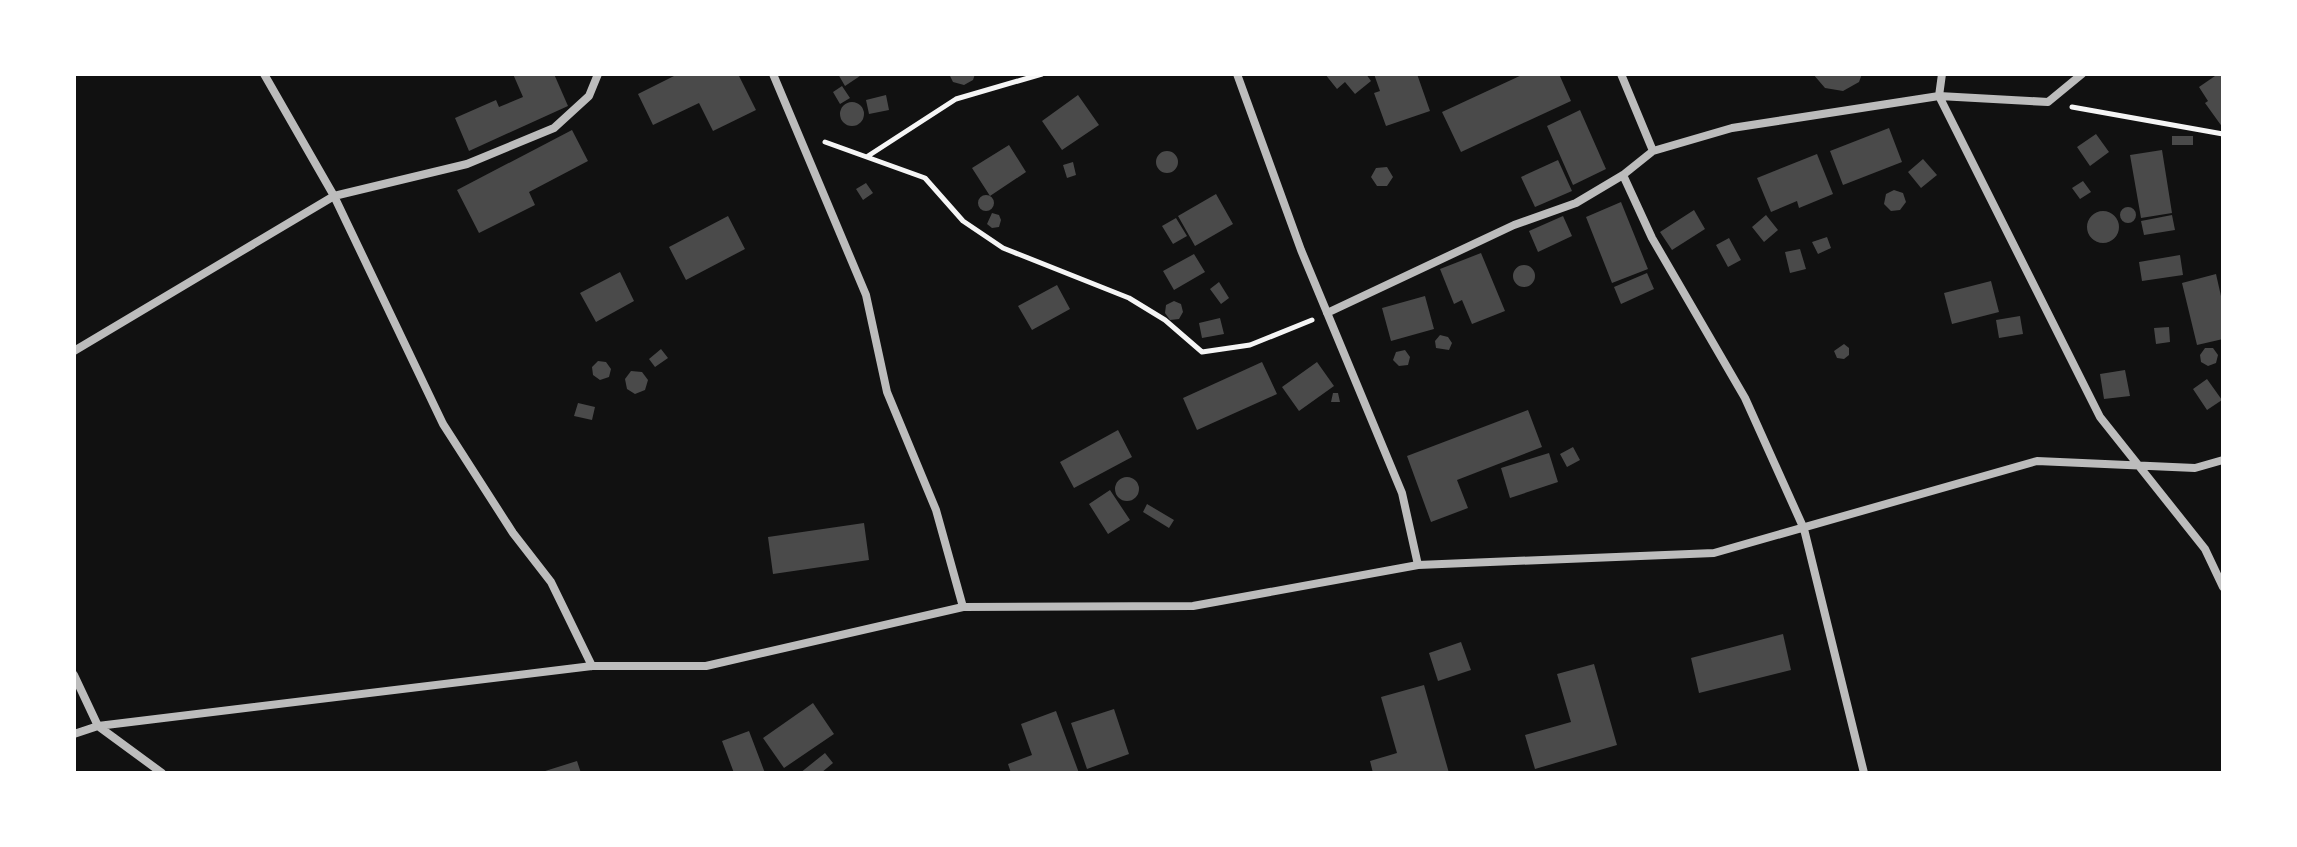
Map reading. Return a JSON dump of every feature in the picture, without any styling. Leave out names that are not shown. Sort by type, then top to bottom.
[{"type":"street","points":[[264,74],[334,196],[443,424],[513,533],[551,582],[592,666]]},
{"type":"street","points":[[74,351],[334,196],[467,164],[554,128],[589,96],[598,74]]},
{"type":"street","points":[[773,74],[866,295],[887,392],[936,510],[963,607]]},
{"type":"street","points":[[1237,74],[1327,313],[1402,493],[1418,565]]},
{"type":"street","points":[[1621,74],[1653,151]]},
{"type":"street","points":[[1942,74],[1939,96],[2100,417],[2205,549],[2223,587]]},
{"type":"street","points":[[1327,313],[1514,225],[1576,203],[1623,175],[1653,151],[1732,128],[1939,96],[2048,102],[2082,74]]},
{"type":"street","points":[[1623,175],[1652,238],[1745,398],[1804,529],[1864,773]]},
{"type":"street","points":[[74,734],[98,726],[592,666],[706,666],[963,607],[1193,606],[1418,565],[1714,553],[2037,461],[2195,468],[2223,460]]},
{"type":"street","points":[[74,675],[98,726],[162,773]]},
{"type":"path","points":[[867,156],[956,99],[1042,74]]},
{"type":"path","points":[[2048,102],[2223,134]]},
{"type":"path","points":[[798,134],[925,178],[963,221],[1003,248],[1129,298],[1165,320],[1202,352],[1250,345],[1327,313]]},
{"type":"building","points":[[513,74],[554,74],[568,106],[469,151],[455,118],[496,100],[499,107],[523,97]]},
{"type":"building","points":[[678,74],[738,74],[756,110],[713,131],[699,103],[653,125],[638,94]]},
{"type":"building","points":[[838,74],[863,74],[845,86]]},
{"type":"building","points":[[949,74],[975,74],[973,80],[964,85],[953,82]]},
{"type":"building","points":[[1325,74],[1366,74],[1371,81],[1355,94],[1345,82],[1337,89]]},
{"type":"building","points":[[1374,74],[1417,74],[1430,111],[1386,126],[1374,93],[1380,91]]},
{"type":"building","points":[[1524,74],[1559,74],[1571,101],[1461,152],[1442,112]]},
{"type":"building","points":[[1813,74],[1862,74],[1859,82],[1843,91],[1825,88]]},
{"type":"building","points":[[2213,74],[2223,74],[2223,128],[2205,103],[2208,101],[2199,87],[2215,76]]},
{"type":"building","points":[[842,86],[850,98],[840,104],[833,92]]},
{"type":"building","points":[[886,95],[889,110],[869,114],[866,100]]},
{"type":"building","points":[[1078,95],[1099,125],[1062,150],[1042,121]]},
{"type":"building","points":[[852,102],[861,105],[864,114],[861,123],[852,126],[843,123],[840,114],[843,105]]},
{"type":"building","points":[[1580,110],[1606,169],[1573,185],[1547,126]]},
{"type":"building","points":[[1889,128],[1902,162],[1843,185],[1830,151]]},
{"type":"building","points":[[572,130],[588,161],[529,192],[535,205],[479,233],[457,190]]},
{"type":"building","points":[[2096,134],[2109,152],[2090,166],[2077,147]]},
{"type":"building","points":[[2172,136],[2193,136],[2193,145],[2172,145]]},
{"type":"building","points":[[1009,145],[1026,172],[990,196],[972,168]]},
{"type":"building","points":[[2162,150],[2172,213],[2141,218],[2130,155]]},
{"type":"building","points":[[1167,151],[1175,154],[1178,162],[1175,170],[1167,173],[1159,170],[1156,162],[1159,154]]},
{"type":"building","points":[[1817,154],[1833,194],[1799,208],[1797,201],[1771,212],[1757,178]]},
{"type":"building","points":[[1923,159],[1937,175],[1921,188],[1908,172]]},
{"type":"building","points":[[1558,160],[1572,191],[1535,207],[1521,177]]},
{"type":"building","points":[[1073,162],[1076,175],[1067,178],[1063,165]]},
{"type":"building","points":[[1387,167],[1393,177],[1387,186],[1377,186],[1371,177],[1376,168]]},
{"type":"building","points":[[2083,181],[2091,192],[2080,199],[2072,188]]},
{"type":"building","points":[[866,183],[873,193],[863,200],[856,189]]},
{"type":"building","points":[[1894,190],[1903,193],[1906,202],[1900,210],[1891,211],[1884,204],[1886,194]]},
{"type":"building","points":[[1216,194],[1233,224],[1195,246],[1178,216]]},
{"type":"building","points":[[983,195],[989,195],[994,203],[992,209],[983,211],[978,206],[978,200]]},
{"type":"building","points":[[1621,202],[1648,269],[1612,283],[1586,217]]},
{"type":"building","points":[[2128,207],[2134,209],[2134,221],[2128,223],[2122,221],[2120,215],[2122,209]]},
{"type":"building","points":[[1694,210],[1705,229],[1672,250],[1660,232]]},
{"type":"building","points":[[2103,211],[2114,216],[2119,227],[2114,238],[2103,243],[2092,238],[2087,227],[2092,216]]},
{"type":"building","points":[[992,213],[999,215],[999,227],[992,228],[987,224]]},
{"type":"building","points":[[1766,215],[1778,230],[1764,242],[1752,227]]},
{"type":"building","points":[[2172,215],[2175,230],[2144,235],[2141,221]]},
{"type":"building","points":[[728,216],[745,249],[686,280],[669,247]]},
{"type":"building","points":[[1563,216],[1572,236],[1538,252],[1529,231]]},
{"type":"building","points":[[1176,218],[1187,236],[1173,244],[1162,226]]},
{"type":"building","points":[[1827,237],[1831,248],[1818,254],[1812,242]]},
{"type":"building","points":[[1729,238],[1741,260],[1728,267],[1716,245]]},
{"type":"building","points":[[1800,249],[1806,269],[1790,273],[1785,252]]},
{"type":"building","points":[[1481,253],[1505,311],[1472,324],[1462,300],[1454,304],[1440,269]]},
{"type":"building","points":[[1194,254],[1205,272],[1174,290],[1163,271]]},
{"type":"building","points":[[2180,255],[2183,275],[2142,281],[2139,262]]},
{"type":"building","points":[[1524,265],[1532,268],[1535,276],[1532,284],[1524,287],[1516,284],[1513,276],[1516,268]]},
{"type":"building","points":[[620,272],[634,301],[596,322],[580,293]]},
{"type":"building","points":[[1647,273],[1654,289],[1621,304],[1614,287]]},
{"type":"building","points":[[2216,274],[2223,305],[2223,339],[2197,345],[2182,283]]},
{"type":"building","points":[[1991,281],[1999,312],[1952,324],[1944,293]]},
{"type":"building","points":[[1219,282],[1229,298],[1221,304],[1210,289]]},
{"type":"building","points":[[1057,285],[1070,309],[1032,330],[1018,306]]},
{"type":"building","points":[[1425,296],[1434,329],[1391,341],[1382,308]]},
{"type":"building","points":[[1174,301],[1181,304],[1183,312],[1179,319],[1170,320],[1165,313],[1166,305]]},
{"type":"building","points":[[2020,316],[2023,334],[1999,338],[1996,320]]},
{"type":"building","points":[[1220,318],[1224,334],[1202,338],[1199,323]]},
{"type":"building","points":[[2169,327],[2170,342],[2156,344],[2154,328]]},
{"type":"building","points":[[1440,335],[1448,337],[1452,343],[1449,350],[1436,348],[1435,341]]},
{"type":"building","points":[[1844,344],[1849,348],[1849,355],[1844,359],[1837,358],[1834,351]]},
{"type":"building","points":[[2205,348],[2213,348],[2218,355],[2216,363],[2208,366],[2201,362],[2200,355]]},
{"type":"building","points":[[661,349],[668,358],[655,367],[649,359]]},
{"type":"building","points":[[1405,350],[1410,357],[1408,365],[1399,366],[1393,360],[1396,352]]},
{"type":"building","points":[[598,361],[606,362],[611,369],[609,377],[600,380],[593,375],[592,367]]},
{"type":"building","points":[[1262,362],[1277,394],[1197,430],[1183,398]]},
{"type":"building","points":[[1317,362],[1334,386],[1299,411],[1282,387]]},
{"type":"building","points":[[2125,370],[2130,396],[2104,399],[2100,374]]},
{"type":"building","points":[[631,371],[642,372],[648,380],[645,390],[635,394],[627,389],[625,379]]},
{"type":"building","points":[[2207,379],[2222,400],[2207,410],[2193,389]]},
{"type":"building","points":[[1333,393],[1338,393],[1340,402],[1331,402]]},
{"type":"building","points":[[578,403],[595,407],[592,420],[574,416]]},
{"type":"building","points":[[1528,410],[1542,447],[1457,480],[1468,508],[1431,522],[1407,456]]},
{"type":"building","points":[[1118,430],[1132,457],[1074,488],[1060,462]]},
{"type":"building","points":[[1573,447],[1580,460],[1567,467],[1560,454]]},
{"type":"building","points":[[1549,453],[1558,482],[1510,498],[1501,468]]},
{"type":"building","points":[[1127,477],[1136,480],[1139,489],[1136,498],[1127,501],[1118,498],[1115,489],[1118,480]]},
{"type":"building","points":[[1110,490],[1130,520],[1108,534],[1089,504]]},
{"type":"building","points":[[1147,504],[1174,520],[1169,528],[1143,512]]},
{"type":"building","points":[[864,523],[869,560],[773,574],[768,537]]},
{"type":"building","points":[[1783,634],[1791,670],[1699,693],[1691,658]]},
{"type":"building","points":[[1461,642],[1471,670],[1438,681],[1429,653]]},
{"type":"building","points":[[1594,664],[1617,745],[1535,769],[1525,735],[1571,722],[1557,674]]},
{"type":"building","points":[[1424,685],[1449,773],[1373,773],[1370,761],[1397,753],[1381,697]]},
{"type":"building","points":[[813,703],[834,734],[784,768],[763,738]]},
{"type":"building","points":[[1114,709],[1129,754],[1087,769],[1071,723]]},
{"type":"building","points":[[1056,711],[1079,773],[1011,773],[1008,764],[1032,755],[1021,724]]},
{"type":"building","points":[[749,731],[765,773],[734,773],[722,741]]},
{"type":"building","points":[[825,753],[833,763],[821,773],[800,773]]},
{"type":"building","points":[[577,761],[581,773],[542,773],[542,772]]}]
